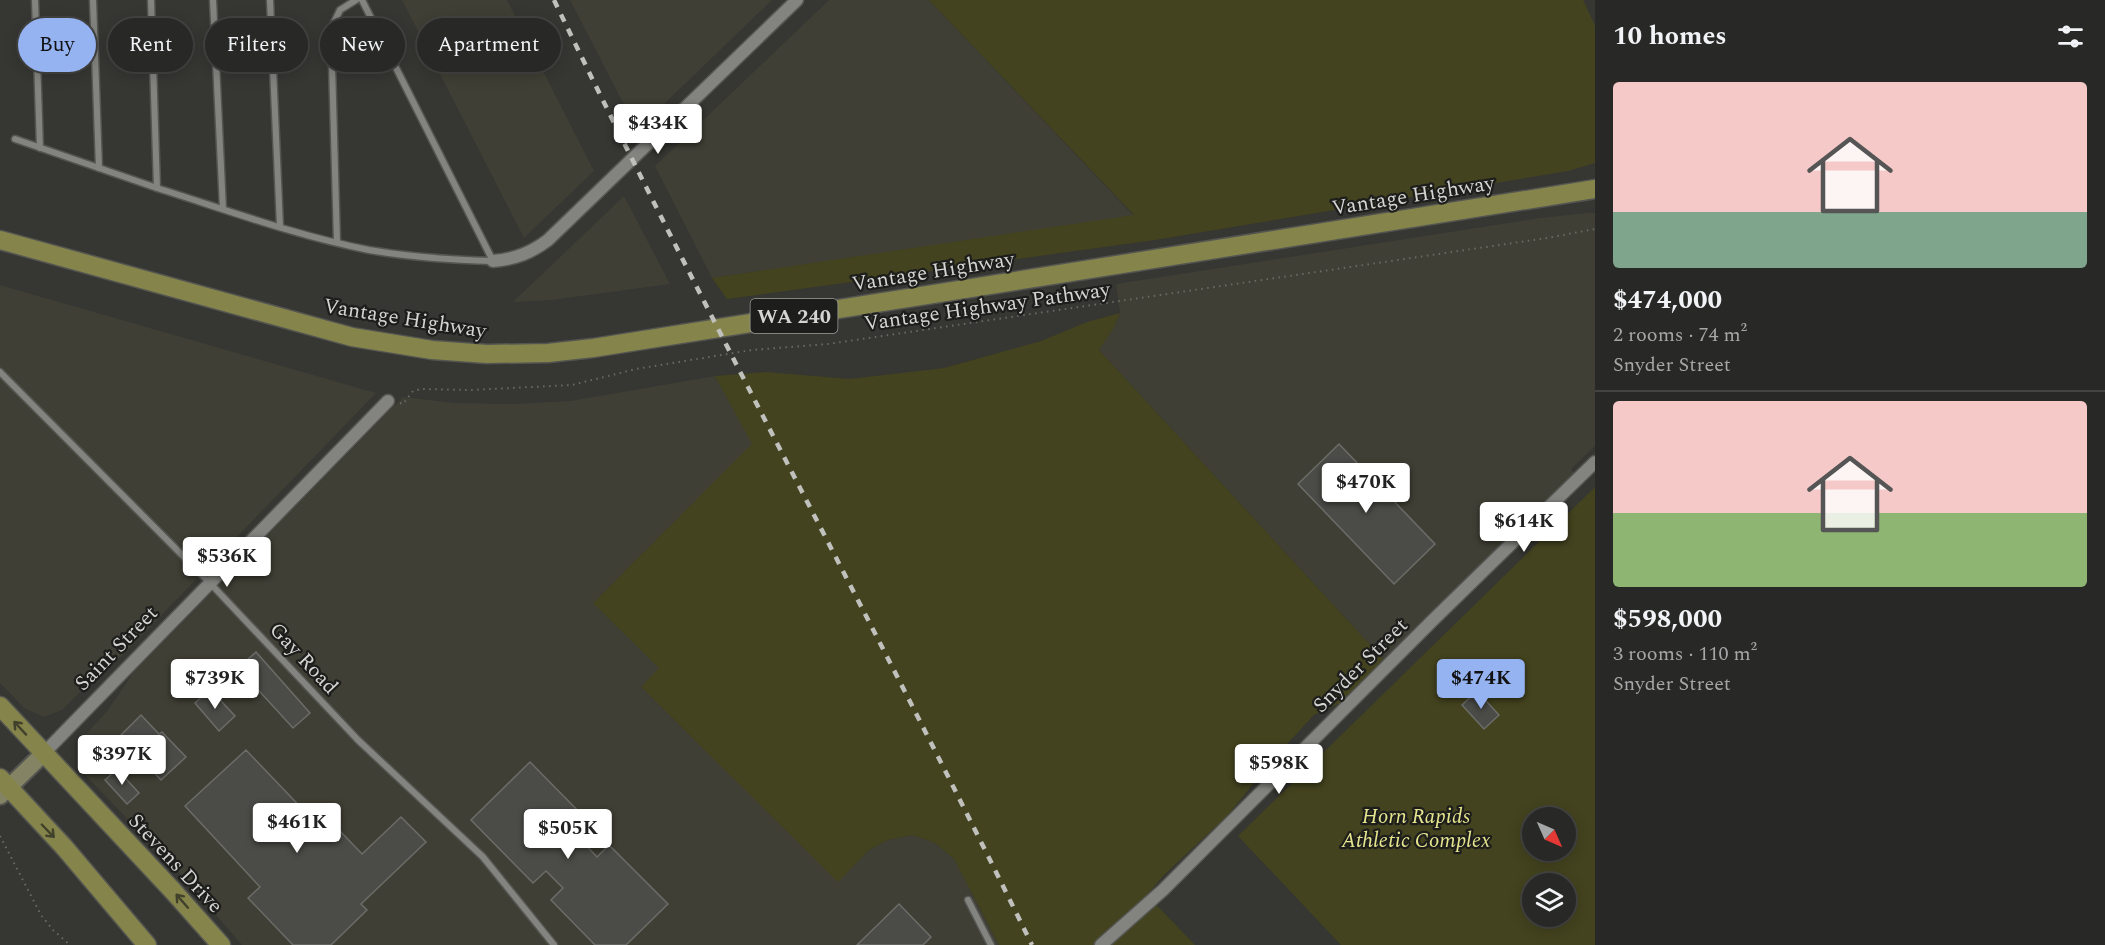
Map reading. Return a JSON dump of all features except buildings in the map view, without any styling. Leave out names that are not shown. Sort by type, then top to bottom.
[{"type":"main road","name":"Vantage Highway","points":[[0,240],[352,337],[462,352],[536,354],[593,348],[1595,189]]},
{"type":"main road","name":"Stevens Drive","points":[[0,706],[221,945]]},
{"type":"main road","points":[[3,787],[64,847],[147,945]]},
{"type":"street","points":[[493,261],[509,260],[525,255],[548,240],[797,0]]},
{"type":"street","name":"Saint Street","points":[[3,787],[44,753],[388,401]]},
{"type":"street","name":"Snyder Street","points":[[1101,945],[1163,890],[1595,462]]},
{"type":"lane","points":[[35,0],[40,148]]},
{"type":"lane","points":[[93,0],[99,168]]},
{"type":"lane","points":[[151,0],[157,189]]},
{"type":"lane","points":[[213,0],[223,209]]},
{"type":"lane","points":[[270,0],[280,226]]},
{"type":"lane","points":[[337,242],[331,29],[340,10],[356,0]]},
{"type":"lane","points":[[15,139],[157,189],[337,242],[369,250],[419,257],[493,261],[362,0]]},
{"type":"lane","name":"Gay Road","points":[[0,372],[210,583],[358,740],[483,857],[554,945]]},
{"type":"lane","points":[[968,900],[991,945]]},
{"type":"path","name":"Vantage Highway Pathway","points":[[388,401],[403,404],[413,391],[428,388],[471,390],[572,385],[636,369],[752,350],[828,344],[1595,229]]},
{"type":"path","points":[[0,836],[41,915],[69,945]]},
{"type":"shaded area","points":[[402,0],[507,0],[516,18],[417,18],[417,29]]},
{"type":"shaded area","points":[[570,0],[772,0],[637,130]]},
{"type":"shaded area","points":[[829,0],[929,0],[1134,216],[712,278],[655,166]]},
{"type":"shaded area","points":[[439,72],[544,72],[594,171],[524,238]]},
{"type":"shaded area","points":[[624,196],[670,284],[552,300],[513,302]]},
{"type":"shaded area","points":[[1595,213],[1595,446],[1571,469],[1575,474],[1386,662],[1099,350],[1113,329],[1120,313],[1116,284],[1540,218]]},
{"type":"shaded area","points":[[0,285],[376,393],[123,655],[101,671],[62,710],[44,717],[24,708],[0,683]]},
{"type":"shaded area","points":[[715,376],[753,444],[593,603],[660,668],[641,687],[838,881],[869,850],[888,840],[912,835],[935,843],[954,859],[999,945],[242,945],[185,879],[86,776],[79,762],[81,745],[87,733],[108,710],[133,673],[403,397],[455,403],[515,404],[570,401]]},
{"type":"green space","points":[[929,0],[1583,0],[1595,25],[1595,163],[1568,171],[1155,240],[727,299],[712,278],[1134,215]]},
{"type":"green space","points":[[1120,313],[1113,329],[1099,350],[1386,662],[1356,696],[1314,715],[1276,756],[1227,816],[1164,875],[1147,895],[1195,945],[999,945],[954,859],[935,843],[912,835],[888,840],[869,850],[838,882],[641,687],[659,668],[593,603],[752,444],[715,376],[766,372],[850,379],[944,368],[1041,341],[1087,322]]},
{"type":"green space","name":"Horn Rapids Athletic Complex","points":[[1595,487],[1595,945],[1341,945],[1238,836]]},
{"type":"railway","points":[[554,0],[671,237],[1032,945]]}]
